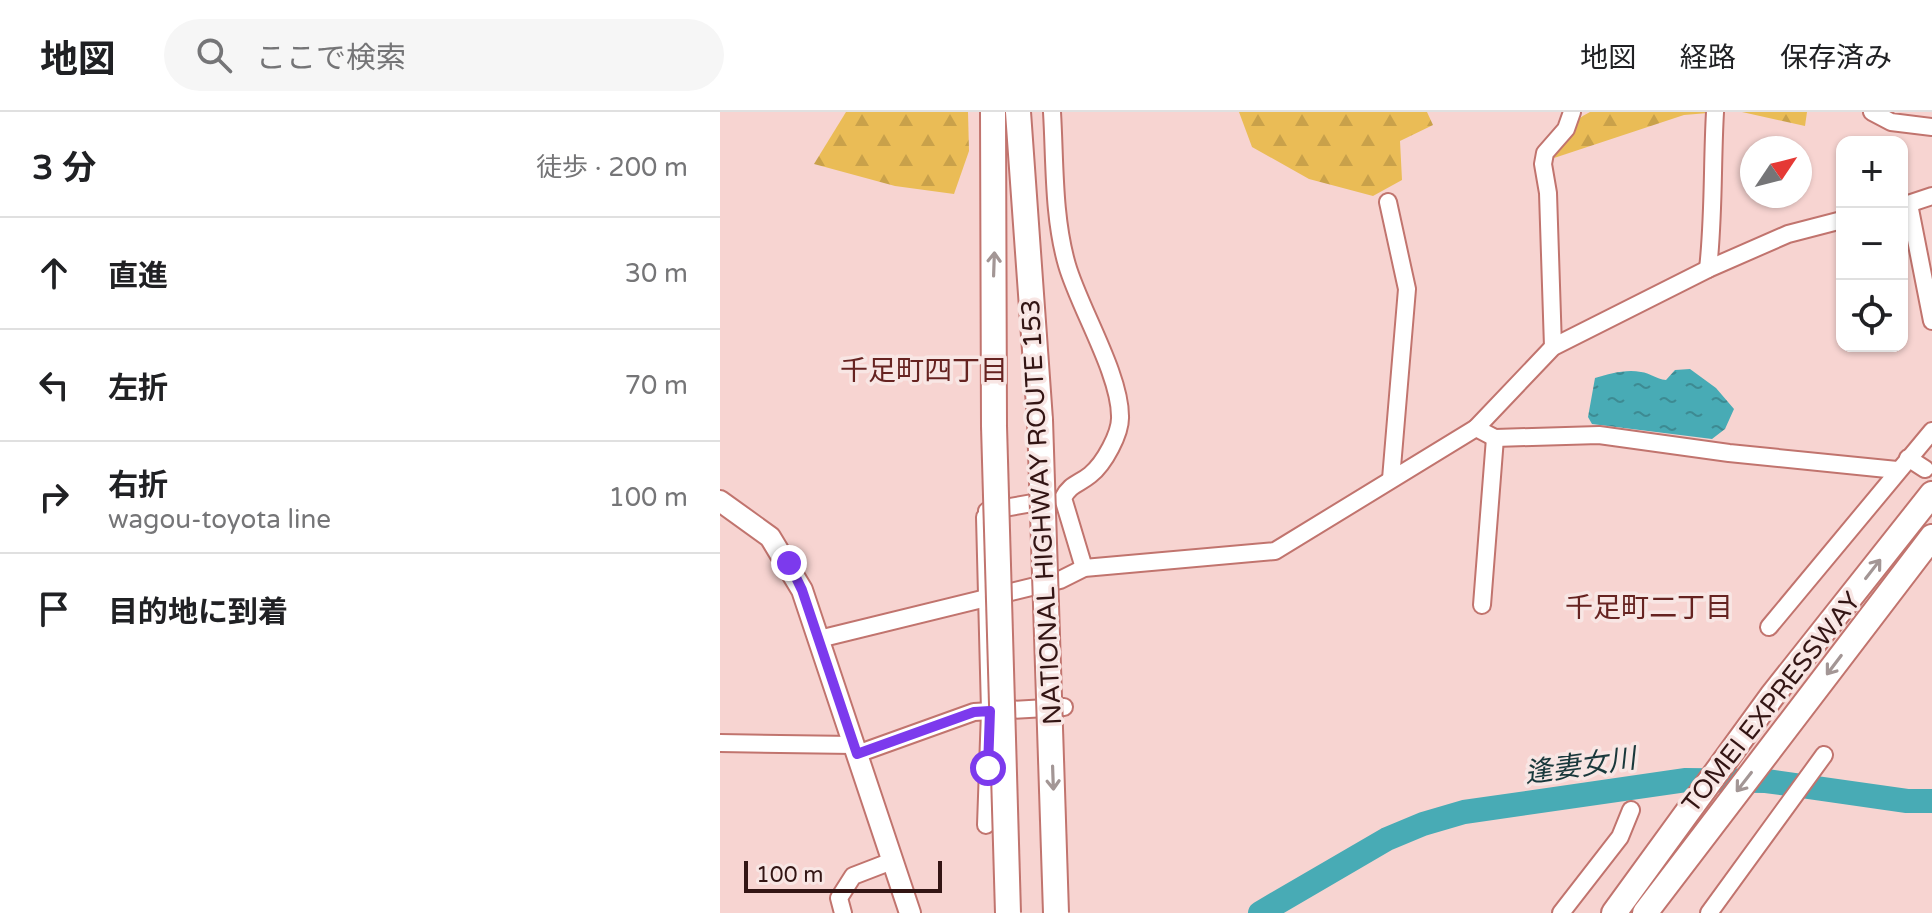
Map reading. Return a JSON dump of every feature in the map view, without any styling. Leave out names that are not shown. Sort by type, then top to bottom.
[{"type":"highway","points":[[981,112],[983,158],[994,188]]},
{"type":"highway","name":"NATIONAL HIGHWAY ROUTE 153","points":[[993,112],[994,426],[1008,913]]},
{"type":"highway","name":"NATIONAL HIGHWAY ROUTE 153","points":[[1018,112],[1040,420],[1056,913]]},
{"type":"highway","points":[[1023,172],[1033,150],[1032,112]]},
{"type":"highway","name":"TOMEI EXPRESSWAY","points":[[1614,913],[1772,696],[1932,494]]},
{"type":"highway","name":"TOMEI EXPRESSWAY","points":[[1645,913],[1932,537]]},
{"type":"main road","points":[[720,501],[770,537],[789,563],[819,639],[910,913]]},
{"type":"street","points":[[1052,112],[1056,192],[1066,262],[1096,336],[1121,417],[1106,455],[1091,474],[1068,487],[1063,498],[1084,568]]},
{"type":"street","points":[[1553,347],[1550,339],[1548,193],[1543,164],[1545,153],[1566,129],[1572,112]]},
{"type":"street","points":[[1708,269],[1714,224],[1710,167],[1715,112]]},
{"type":"street","points":[[1872,112],[1891,122],[1930,124]]},
{"type":"street","points":[[1908,204],[1932,196]]},
{"type":"street","points":[[1388,202],[1407,289],[1391,479]]},
{"type":"street","points":[[1906,208],[1914,225],[1932,321]]},
{"type":"street","points":[[819,639],[1060,580],[1084,568],[1275,551],[1476,428],[1553,347],[1708,269],[1788,234],[1836,222]]},
{"type":"street","points":[[1914,225],[1932,237]]},
{"type":"street","points":[[983,299],[990,711],[986,825]]},
{"type":"street","points":[[1476,428],[1495,438],[1599,435],[1729,453],[1902,464],[1925,469]]},
{"type":"street","points":[[1769,627],[1932,431]]},
{"type":"street","points":[[1482,605],[1495,438]]},
{"type":"street","points":[[985,511],[1063,498]]},
{"type":"street","points":[[720,743],[856,749],[974,712],[1064,707]]},
{"type":"street","points":[[1709,913],[1824,755]]},
{"type":"street","points":[[1561,913],[1620,837],[1631,810]]},
{"type":"street","points":[[843,913],[839,898],[853,876],[892,861]]},
{"type":"green space","points":[[846,112],[968,112],[969,151],[954,194],[895,186],[814,164]]},
{"type":"green space","points":[[1239,112],[1427,112],[1433,125],[1400,141],[1402,180],[1373,196],[1309,179],[1252,147]]},
{"type":"green space","points":[[1590,112],[1720,112],[1684,115],[1551,159],[1566,131]]},
{"type":"green space","points":[[1742,112],[1807,112],[1805,126]]},
{"type":"water","points":[[1690,369],[1716,388],[1734,409],[1725,429],[1712,439],[1592,424],[1588,417],[1595,378],[1635,371],[1666,380],[1675,370]]},
{"type":"waterway","name":"逢妻女川","points":[[1260,913],[1387,839],[1464,812],[1686,780],[1766,781],[1907,801],[1932,801]]},
{"type":"district","name":"千足町四丁目","points":[[924,370]]},
{"type":"district","name":"千足町二丁目","points":[[1649,607]]},
{"type":"route","points":[[789,563],[802,590],[857,754],[974,712],[990,711],[988,768]]}]
